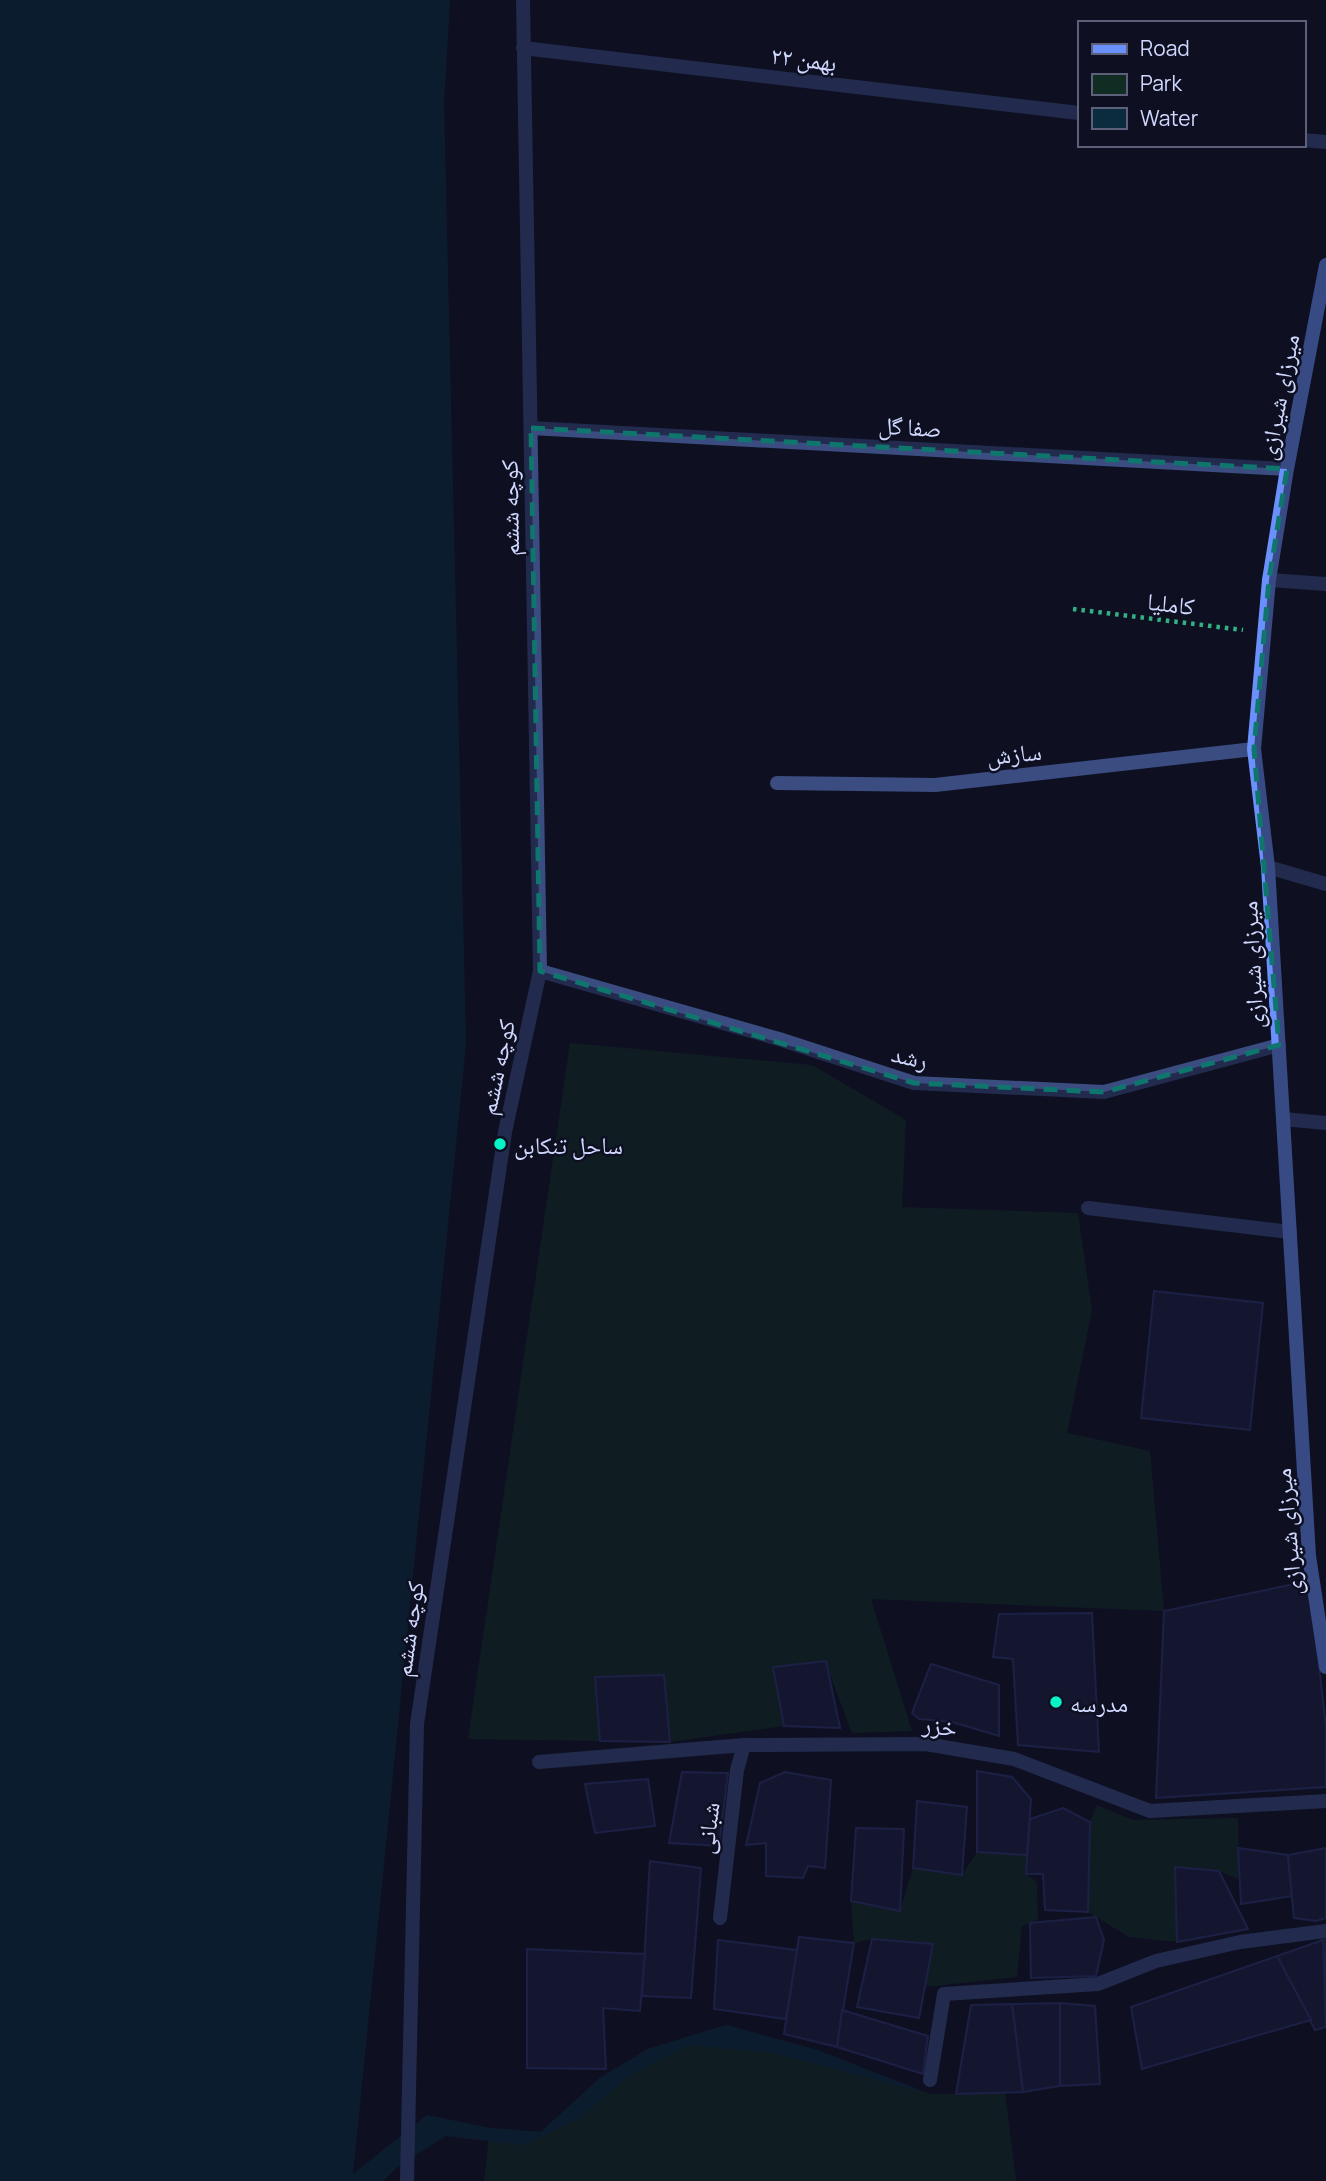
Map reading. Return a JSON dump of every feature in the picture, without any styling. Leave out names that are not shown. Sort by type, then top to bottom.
[{"type":"main road","name":"میرزای شیرازی","points":[[1326,265],[1269,580],[1254,749],[1268,867],[1309,1556],[1326,1667]]},
{"type":"street","name":"کوچه ششم","points":[[407,2181],[417,1724],[505,1132],[540,971],[523,0]]},
{"type":"street","name":"۲۲ بهمن","points":[[523,48],[1078,113]]},
{"type":"street","points":[[1305,139],[1326,142]]},
{"type":"street","name":"صفا گل","points":[[531,428],[1287,470]]},
{"type":"street","points":[[1269,580],[1326,584]]},
{"type":"street","name":"سازش","points":[[777,783],[935,785],[1254,749]]},
{"type":"street","points":[[1268,867],[1326,884]]},
{"type":"street","name":"رشد","points":[[540,971],[779,1039],[914,1083],[1104,1092],[1279,1045]]},
{"type":"street","points":[[1283,1119],[1326,1123]]},
{"type":"street","points":[[1088,1208],[1290,1232]]},
{"type":"street","name":"خزر","points":[[539,1762],[744,1745],[926,1744],[1014,1759],[1150,1811],[1326,1801]]},
{"type":"street","name":"شبانی","points":[[720,1918],[737,1770],[744,1745]]},
{"type":"street","points":[[930,2080],[944,1994],[1098,1984],[1156,1961],[1240,1942],[1326,1931]]},
{"type":"path","name":"کاملیا","points":[[1073,609],[1265,632]]},
{"type":"highlighted area","points":[[531,428],[1287,469],[1269,580],[1254,749],[1279,1045],[1104,1092],[914,1083],[540,971]]},
{"type":"green space","points":[[570,1043],[812,1065],[906,1120],[902,1207],[1078,1213],[1092,1310],[1067,1433],[1150,1451],[1164,1611],[871,1599],[912,1731],[852,1733],[825,1661],[773,1667],[784,1726],[670,1742],[663,1675],[596,1677],[600,1741],[468,1739]]},
{"type":"green space","points":[[1097,1805],[1133,1820],[1238,1818],[1238,1879],[1219,1871],[1175,1867],[1177,1942],[1129,1937],[1088,1912],[1090,1822]]},
{"type":"green space","points":[[977,1852],[1027,1855],[1026,1874],[1037,1882],[1038,1920],[1022,1926],[1017,1977],[925,1987],[933,1944],[872,1939],[854,1943],[851,1901],[900,1911],[913,1868],[962,1875]]},
{"type":"green space","points":[[726,2025],[817,2050],[930,2094],[1005,2093],[1016,2181],[484,2181],[490,2128],[541,2132],[600,2078],[648,2049]]},
{"type":"water","points":[[0,0],[450,0],[444,103],[466,1044],[353,2174],[427,2115],[490,2128],[541,2132],[600,2078],[648,2049],[726,2025],[817,2050],[930,2094],[773,2053],[689,2045],[630,2075],[580,2118],[524,2145],[446,2136],[397,2167],[383,2181],[0,2181]]},
{"type":"building","points":[[1154,1291],[1263,1303],[1250,1430],[1141,1418]]},
{"type":"building","points":[[1309,1581],[1326,1727],[1326,1787],[1156,1798],[1164,1611]]},
{"type":"building","name":"مدرسه","points":[[1092,1613],[1099,1752],[1018,1745],[1013,1659],[993,1657],[999,1614]]},
{"type":"building","points":[[826,1661],[840,1728],[784,1726],[773,1667]]},
{"type":"building","points":[[931,1664],[999,1685],[999,1736],[952,1722],[919,1719],[912,1713]]},
{"type":"building","points":[[664,1675],[670,1742],[600,1741],[595,1677]]},
{"type":"building","points":[[977,1771],[1012,1777],[1031,1799],[1027,1855],[977,1852]]},
{"type":"building","points":[[682,1772],[728,1773],[719,1846],[669,1843]]},
{"type":"building","points":[[785,1772],[831,1780],[825,1868],[808,1866],[803,1878],[766,1876],[766,1843],[746,1845],[760,1783]]},
{"type":"building","points":[[648,1779],[655,1826],[595,1833],[585,1784]]},
{"type":"building","points":[[917,1801],[967,1807],[962,1875],[913,1868]]},
{"type":"building","points":[[1063,1808],[1090,1822],[1088,1912],[1045,1910],[1043,1874],[1026,1874],[1030,1819]]},
{"type":"building","points":[[856,1828],[904,1829],[900,1911],[851,1901]]},
{"type":"building","points":[[1238,1848],[1288,1855],[1292,1896],[1241,1904]]},
{"type":"building","points":[[1326,1848],[1326,1918],[1316,1921],[1294,1918],[1288,1855]]},
{"type":"building","points":[[650,1861],[701,1868],[691,1998],[642,1996]]},
{"type":"building","points":[[1175,1867],[1219,1871],[1248,1929],[1177,1942]]},
{"type":"building","points":[[1096,1917],[1104,1940],[1096,1976],[1031,1978],[1030,1923]]},
{"type":"building","points":[[799,1937],[854,1943],[837,2047],[784,2034]]},
{"type":"building","points":[[872,1939],[933,1944],[919,2018],[857,2007]]},
{"type":"building","points":[[718,1940],[797,1950],[786,2019],[714,2009]]},
{"type":"building","points":[[1323,1940],[1326,1940],[1326,1987]]},
{"type":"building","points":[[1323,1940],[1326,2027],[1315,2030],[1277,1956]]},
{"type":"building","points":[[527,1949],[645,1954],[640,2011],[603,2008],[606,2069],[527,2068]]},
{"type":"building","points":[[1277,1956],[1311,2020],[1142,2069],[1131,2007]]},
{"type":"building","points":[[1060,2003],[1060,2086],[1023,2092],[1012,2004]]},
{"type":"building","points":[[1060,2003],[1095,2006],[1100,2084],[1060,2086]]},
{"type":"building","points":[[1012,2004],[1023,2092],[956,2094],[971,2005]]},
{"type":"building","points":[[842,2010],[928,2036],[923,2074],[837,2047]]},
{"type":"place","name":"ساحل تنکابن","points":[[500,1144]]},
{"type":"place","name":"مدرسه","points":[[1056,1702]]}]
